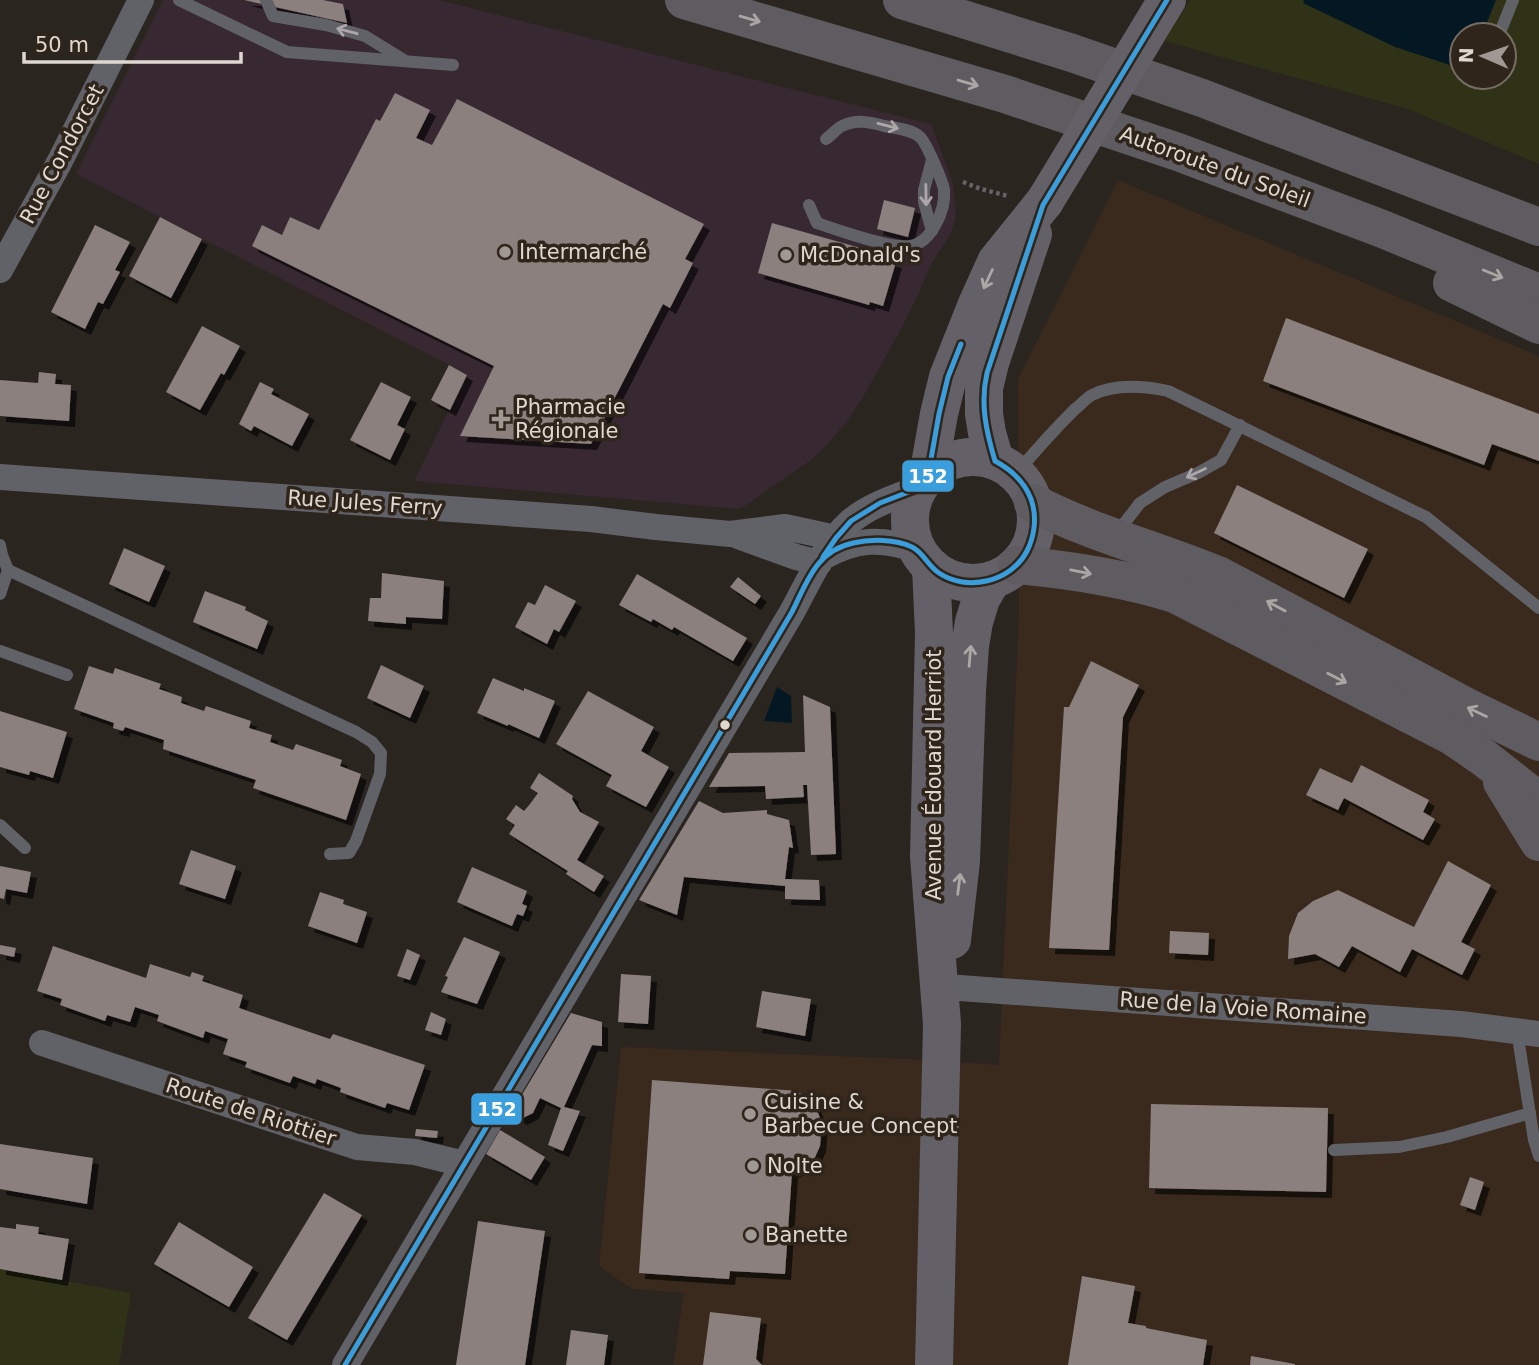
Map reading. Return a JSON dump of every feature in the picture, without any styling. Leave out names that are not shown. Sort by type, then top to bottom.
[{"type":"highway","name":"Autoroute du Soleil","points":[[684,0],[1004,94],[1178,152],[1380,228],[1539,293]]},
{"type":"highway","points":[[902,0],[1163,72],[1539,198]]},
{"type":"highway","points":[[902,0],[1072,53],[1202,98],[1539,226]]},
{"type":"highway","points":[[1178,152],[1539,325]]},
{"type":"highway","points":[[1015,479],[1070,521],[1220,576],[1469,708],[1539,742]]},
{"type":"highway","points":[[1004,573],[1081,572],[1144,584],[1175,594],[1452,736],[1539,802]]},
{"type":"highway","points":[[1484,758],[1505,786],[1539,842]]},
{"type":"main road","points":[[1044,203],[998,338],[984,388],[987,433],[1035,519],[1034,536],[1027,552],[1004,573],[976,583],[960,582],[944,576],[924,558],[912,535],[910,519],[912,503],[923,482],[948,377],[976,304],[996,262],[1044,203],[1167,0]]},
{"type":"main road","points":[[923,482],[948,462],[960,458],[984,458],[1015,479]]},
{"type":"main road","name":"Avenue Édouard Herriot","points":[[924,558],[934,634],[929,856],[942,1024]]},
{"type":"main road","name":"Avenue Édouard Herriot","points":[[934,1365],[942,1024],[961,861],[970,646],[981,600],[1004,573]]},
{"type":"street","name":"Rue Condorcet","points":[[0,270],[60,161],[141,0]]},
{"type":"street","name":"Rue Jules Ferry","points":[[0,477],[591,519],[730,534],[785,527],[825,553]]},
{"type":"street","points":[[345,1365],[774,644],[825,553],[851,521],[923,482]]},
{"type":"street","points":[[825,553],[853,543],[873,541],[896,544],[924,558]]},
{"type":"street","name":"Rue de la Voie Romaine","points":[[946,987],[1461,1024],[1528,1033]]},
{"type":"street","name":"Route de Riottier","points":[[42,1043],[357,1147],[415,1152],[464,1164]]},
{"type":"lane","points":[[179,0],[287,52],[453,65]]},
{"type":"lane","points":[[266,0],[273,16],[365,36],[408,62]]},
{"type":"lane","points":[[1505,21],[1513,0]]},
{"type":"lane","points":[[809,205],[817,223],[888,244],[910,246],[921,242],[932,231],[942,207],[944,190],[926,145],[920,137],[911,132],[860,121],[844,125],[826,139]]},
{"type":"lane","points":[[932,160],[924,190],[924,202],[932,231]]},
{"type":"lane","points":[[1015,479],[1052,431],[1090,396],[1139,387],[1168,391],[1426,517],[1539,608]]},
{"type":"lane","points":[[1114,537],[1140,503],[1165,487],[1221,460],[1240,425]]},
{"type":"lane","points":[[0,545],[8,570],[0,594]]},
{"type":"lane","points":[[8,570],[356,732],[372,742],[381,753],[380,774],[360,830],[349,853],[330,854]]},
{"type":"lane","points":[[0,651],[68,675]]},
{"type":"lane","points":[[0,825],[25,848]]},
{"type":"lane","points":[[1528,1033],[1530,1113],[1539,1156]]},
{"type":"lane","points":[[1334,1150],[1399,1147],[1447,1137],[1530,1113]]},
{"type":"shaded area","points":[[163,0],[439,0],[931,124],[953,183],[956,216],[951,233],[931,264],[898,335],[848,420],[811,460],[740,509],[414,481],[467,374],[76,174]]},
{"type":"shaded area","points":[[1118,180],[1539,356],[1539,1365],[673,1365],[684,1293],[632,1289],[599,1266],[621,1047],[999,1065],[1019,615],[1018,379]]},
{"type":"green space","points":[[1190,0],[1539,0],[1539,164],[1408,109],[1165,41]]},
{"type":"green space","points":[[0,1269],[131,1293],[119,1365],[0,1365]]},
{"type":"water","points":[[1304,0],[1496,0],[1488,21],[1448,21],[1448,64],[1395,47],[1303,3]]},
{"type":"water","points":[[777,687],[791,696],[792,723],[764,721]]},
{"type":"building","points":[[244,0],[323,0],[343,4],[347,23]]},
{"type":"building","points":[[395,93],[430,110],[416,138],[432,145],[457,99],[704,224],[685,259],[693,263],[670,308],[663,304],[591,444],[460,436],[494,366],[252,246],[262,225],[282,235],[290,217],[319,230],[376,119],[380,121]]},
{"type":"building","points":[[884,200],[915,208],[908,237],[877,229]]},
{"type":"building","points":[[160,217],[202,239],[171,298],[129,276]]},
{"type":"building","points":[[772,223],[882,254],[881,258],[896,262],[883,306],[870,302],[869,305],[758,273]]},
{"type":"building","points":[[95,225],[130,242],[115,270],[120,272],[103,304],[98,302],[85,329],[51,312]]},
{"type":"building","points":[[1286,318],[1539,414],[1539,461],[1492,444],[1484,465],[1263,381]]},
{"type":"building","points":[[202,326],[240,346],[200,410],[166,392]]},
{"type":"building","points":[[449,365],[467,375],[450,410],[431,400]]},
{"type":"building","points":[[39,372],[56,374],[55,384],[71,385],[69,421],[0,416],[0,380],[38,383]]},
{"type":"building","points":[[260,382],[274,389],[271,394],[309,414],[292,446],[254,426],[251,431],[239,424]]},
{"type":"building","points":[[381,382],[411,397],[397,425],[405,429],[390,460],[350,440]]},
{"type":"building","points":[[1237,485],[1368,549],[1344,598],[1214,533]]},
{"type":"building","points":[[124,548],[165,566],[149,602],[109,584]]},
{"type":"building","points":[[382,573],[444,581],[442,619],[406,617],[406,624],[368,621],[370,598],[381,598]]},
{"type":"building","points":[[637,574],[747,638],[733,661],[674,627],[672,630],[653,619],[651,622],[619,605]]},
{"type":"building","points":[[738,577],[761,596],[755,604],[730,587]]},
{"type":"building","points":[[545,585],[576,601],[559,632],[554,629],[547,644],[515,627],[528,602],[535,605]]},
{"type":"building","points":[[205,591],[246,607],[245,610],[268,621],[257,649],[193,622]]},
{"type":"building","points":[[1091,661],[1139,685],[1123,717],[1109,950],[1049,948],[1064,707],[1069,707]]},
{"type":"building","points":[[381,665],[424,686],[410,718],[367,698]]},
{"type":"building","points":[[89,666],[113,674],[115,668],[161,684],[159,689],[182,697],[181,703],[204,711],[206,706],[251,721],[249,728],[272,735],[270,742],[293,750],[296,744],[342,760],[340,766],[361,774],[346,820],[253,788],[256,780],[163,749],[164,740],[125,727],[123,731],[113,728],[114,723],[74,709]]},
{"type":"building","points":[[493,678],[555,701],[539,738],[477,713]]},
{"type":"building","points":[[588,691],[654,727],[641,751],[669,767],[646,807],[606,786],[612,775],[556,744]]},
{"type":"building","points":[[803,695],[830,707],[836,854],[811,855],[807,785],[803,785],[804,797],[766,799],[765,786],[709,787],[729,753],[805,752]]},
{"type":"building","points":[[0,711],[67,732],[53,778],[30,771],[29,775],[0,767]]},
{"type":"building","points":[[1361,765],[1429,800],[1423,812],[1435,819],[1423,840],[1344,798],[1338,810],[1306,795],[1320,768],[1352,783]]},
{"type":"building","points":[[539,773],[573,796],[572,799],[580,812],[599,822],[577,860],[604,876],[594,892],[566,874],[568,871],[509,834],[515,825],[506,819],[516,805],[524,811],[538,793],[530,788]]},
{"type":"building","points":[[699,801],[723,813],[767,810],[767,814],[789,820],[793,848],[789,847],[785,879],[819,880],[820,900],[785,899],[785,886],[684,877],[677,915],[639,900]]},
{"type":"building","points":[[191,850],[236,866],[225,899],[179,884]]},
{"type":"building","points":[[1448,861],[1491,885],[1461,942],[1475,949],[1462,975],[1412,949],[1400,972],[1352,946],[1339,967],[1315,954],[1288,959],[1289,936],[1298,913],[1313,901],[1338,890],[1414,927]]},
{"type":"building","points":[[0,866],[31,872],[27,893],[6,889],[4,899],[0,898]]},
{"type":"building","points":[[472,867],[527,891],[522,904],[527,906],[523,916],[517,914],[512,926],[457,902]]},
{"type":"building","points":[[320,892],[367,912],[357,943],[308,926]]},
{"type":"building","points":[[1170,931],[1209,933],[1208,955],[1169,953]]},
{"type":"building","points":[[464,937],[500,952],[477,1004],[441,992],[448,977],[445,976]]},
{"type":"building","points":[[0,945],[16,948],[14,957],[0,954]]},
{"type":"building","points":[[53,946],[146,978],[150,964],[190,977],[192,972],[204,976],[202,981],[243,995],[239,1008],[330,1039],[333,1034],[425,1065],[409,1110],[387,1103],[385,1108],[340,1092],[341,1088],[317,1079],[315,1084],[293,1076],[290,1083],[245,1067],[247,1062],[223,1054],[228,1039],[205,1031],[203,1038],[157,1021],[159,1015],[135,1007],[130,1022],[107,1015],[105,1021],[60,1005],[62,999],[37,991]]},
{"type":"building","points":[[407,949],[420,955],[410,980],[397,976]]},
{"type":"building","points":[[621,974],[651,976],[648,1024],[618,1022]]},
{"type":"building","points":[[762,991],[811,999],[805,1036],[756,1027]]},
{"type":"building","points":[[431,1012],[446,1019],[441,1035],[425,1030]]},
{"type":"building","points":[[571,1013],[602,1022],[602,1046],[592,1045],[564,1107],[580,1111],[563,1151],[548,1145],[561,1108],[540,1098],[533,1113],[521,1119],[511,1113]]},
{"type":"building","points":[[652,1080],[797,1091],[814,1103],[822,1123],[820,1146],[812,1164],[792,1172],[785,1274],[730,1271],[729,1279],[639,1273]]},
{"type":"building","points":[[1151,1104],[1328,1108],[1326,1192],[1149,1188]]},
{"type":"building","points":[[416,1129],[438,1131],[437,1138],[415,1136]]},
{"type":"building","points":[[500,1130],[545,1157],[531,1180],[486,1154]]},
{"type":"building","points":[[0,1144],[93,1158],[87,1204],[0,1189]]},
{"type":"building","points":[[1470,1177],[1484,1182],[1475,1210],[1460,1205]]},
{"type":"building","points":[[324,1193],[362,1215],[287,1340],[248,1318]]},
{"type":"building","points":[[478,1221],[545,1231],[525,1365],[456,1365]]},
{"type":"building","points":[[179,1222],[253,1267],[229,1307],[154,1264]]},
{"type":"building","points":[[16,1224],[39,1227],[38,1234],[69,1239],[62,1280],[0,1269],[0,1227],[16,1229]]},
{"type":"building","points":[[1082,1276],[1135,1286],[1128,1323],[1207,1340],[1203,1365],[1068,1365]]},
{"type":"building","points":[[710,1312],[761,1318],[756,1359],[762,1365],[703,1365]]},
{"type":"building","points":[[571,1330],[608,1335],[604,1365],[566,1365]]},
{"type":"building","points":[[1251,1356],[1295,1364],[1295,1365],[1250,1365]]},
{"type":"transit line","name":"152","points":[[345,1365],[821,560],[840,547],[853,543],[891,541],[916,549],[935,570],[950,579],[975,583],[1000,577],[1020,562],[1027,551],[1034,525],[1033,505],[1021,481],[995,461],[985,417],[987,373],[1043,205],[1167,0]]},
{"type":"transit line","name":"152","points":[[823,557],[851,521],[880,503],[919,488],[928,476],[948,377],[961,344]]},
{"type":"place","name":"Intermarché","points":[[505,252]]},
{"type":"place","name":"McDonald's","points":[[786,255]]},
{"type":"place","name":"Pharmacie Régionale","points":[[501,419]]},
{"type":"place","name":"Cuisine & Barbecue Concept","points":[[750,1114]]},
{"type":"place","name":"Nolte","points":[[753,1166]]},
{"type":"place","name":"Banette","points":[[751,1235]]}]
